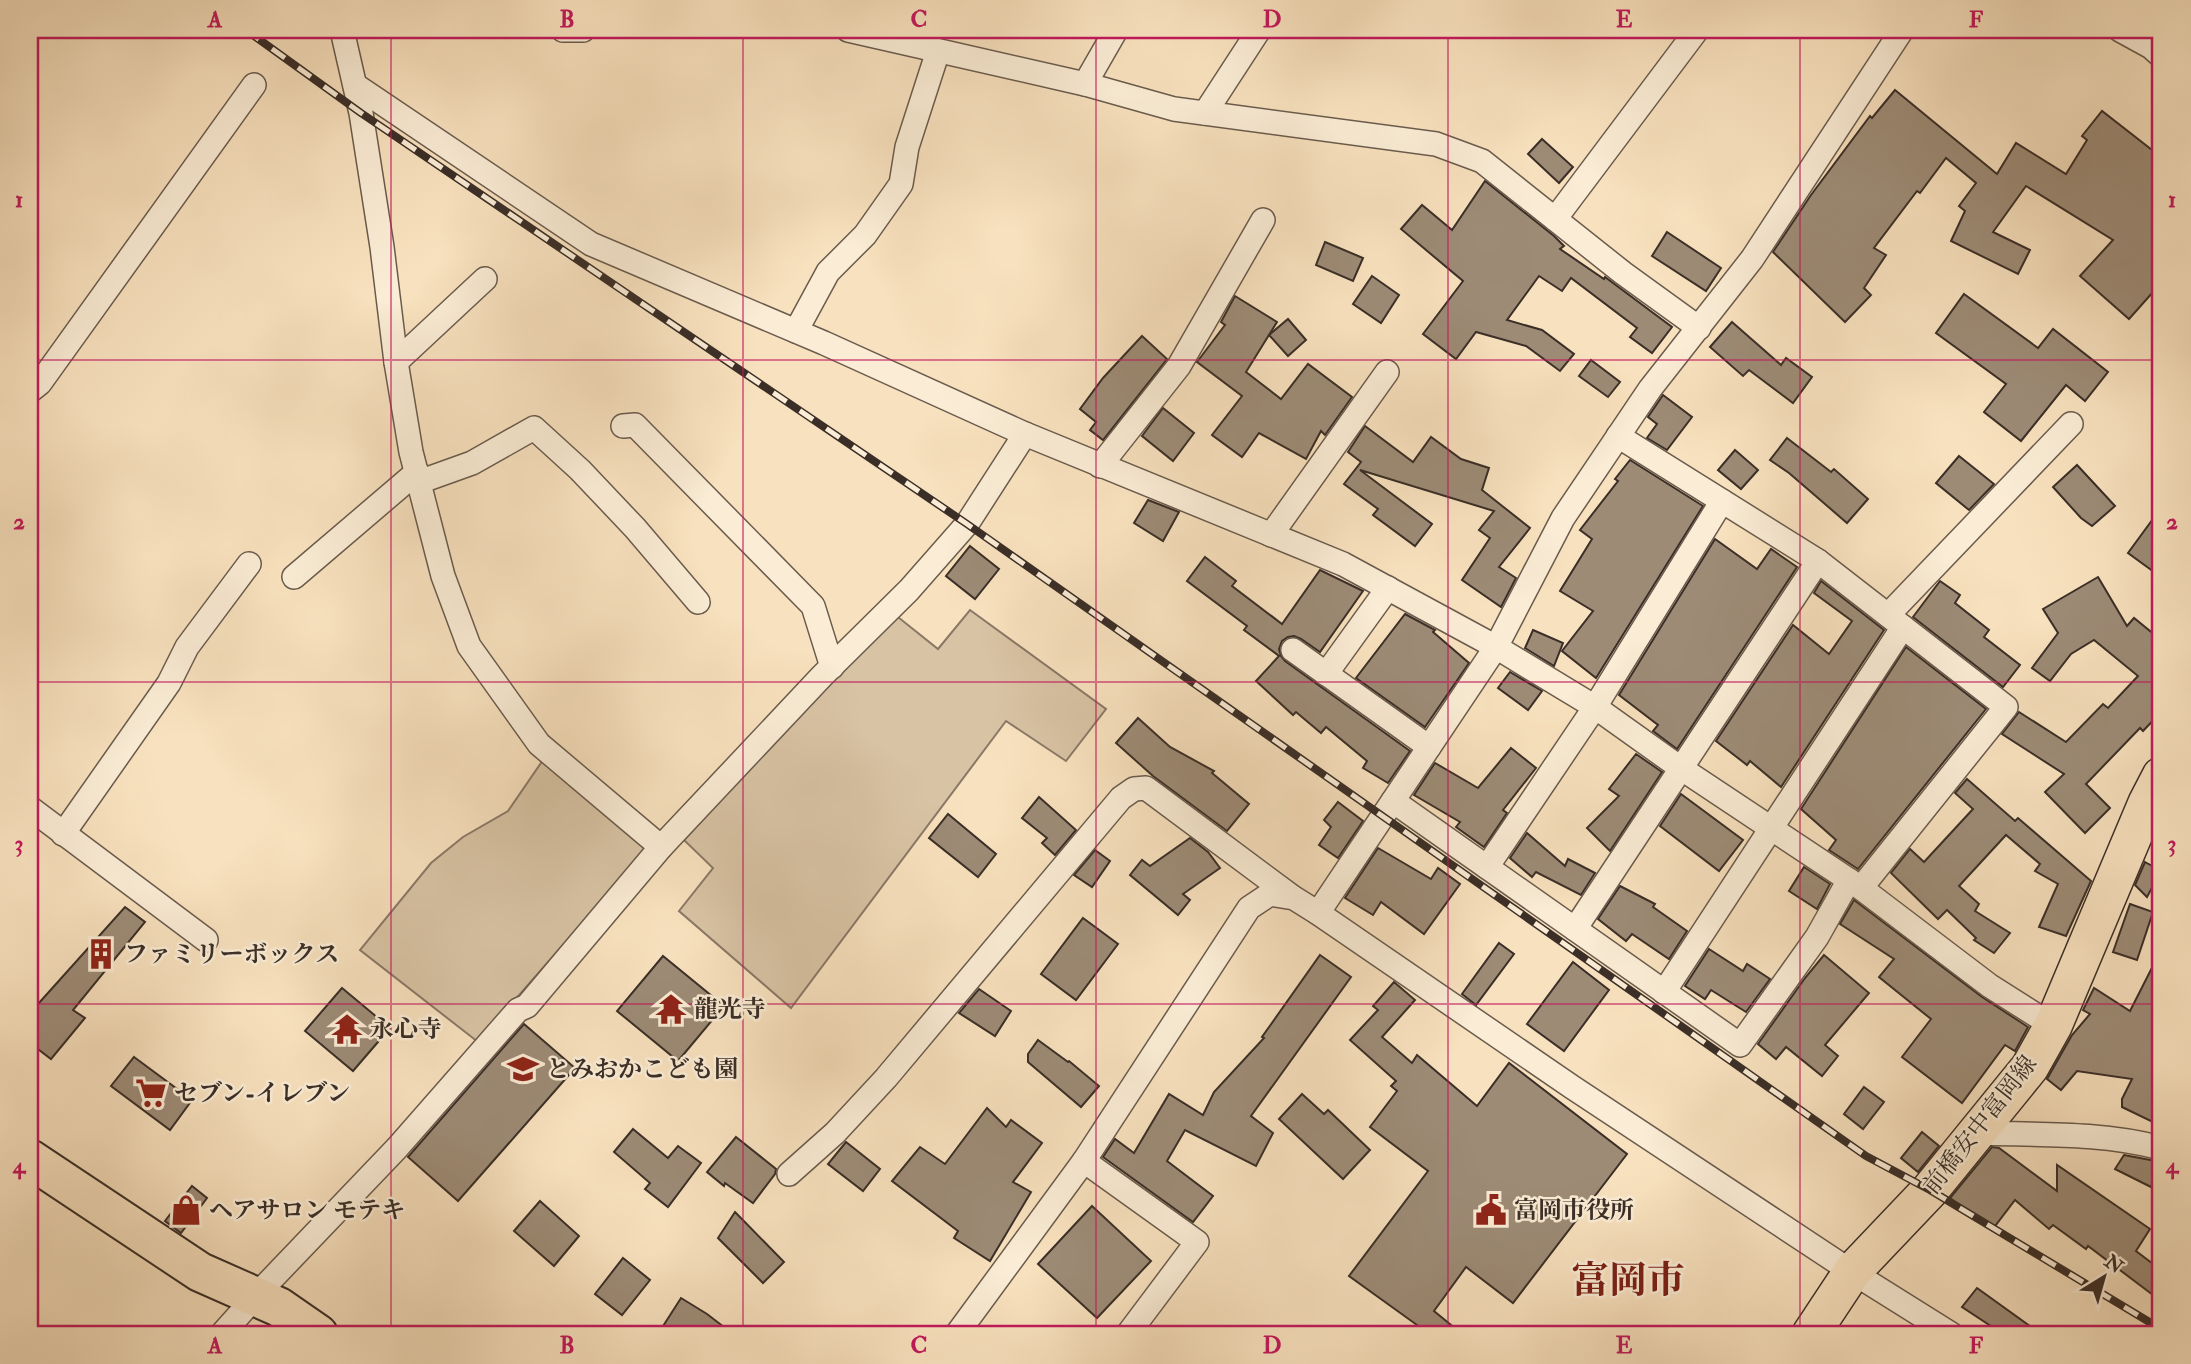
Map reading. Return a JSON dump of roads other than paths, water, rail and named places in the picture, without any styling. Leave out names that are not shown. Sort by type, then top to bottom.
[{"type":"highway","points":[[30,1159],[200,1272],[279,1307],[318,1334]]},
{"type":"main road","name":"前橋安中富岡線","points":[[1811,1334],[1852,1272],[1930,1190],[2030,1067],[2053,1026],[2147,803],[2161,776]]},
{"type":"street","points":[[342,30],[355,85],[383,247],[396,362],[418,477],[443,576],[469,646],[539,744],[662,848]]},
{"type":"street","points":[[563,30],[583,30]]},
{"type":"street","points":[[848,30],[1085,84],[1174,109],[1436,144],[1482,161],[1623,273],[1699,328]]},
{"type":"street","points":[[1085,84],[1116,30]]},
{"type":"street","points":[[1205,113],[1259,30]]},
{"type":"street","points":[[1555,219],[1697,30]]},
{"type":"street","points":[[1318,914],[1496,647],[1563,518],[1650,389],[1752,259],[1902,30]]},
{"type":"street","points":[[2120,30],[2151,47],[2161,56]]},
{"type":"street","points":[[796,331],[828,272],[865,235],[901,184],[907,147],[938,51]]},
{"type":"street","points":[[30,391],[40,383],[254,85]]},
{"type":"street","points":[[355,85],[591,244],[796,331],[1025,434],[1343,564],[1496,647],[1595,707],[1682,769],[1855,884],[1990,986],[2053,1026]]},
{"type":"street","points":[[1101,466],[1179,366],[1263,220]]},
{"type":"street","points":[[396,362],[485,279]]},
{"type":"street","points":[[1270,535],[1387,372]]},
{"type":"street","points":[[1664,992],[1770,828],[1896,621],[2071,424]]},
{"type":"street","points":[[623,426],[635,425],[813,607],[832,667]]},
{"type":"street","points":[[294,576],[418,477],[472,463],[534,428],[580,470],[635,528],[698,603]]},
{"type":"street","points":[[222,1334],[397,1148],[518,1010],[527,1006],[662,848],[832,667],[909,590],[967,524],[1025,434]]},
{"type":"street","points":[[1393,801],[1740,1045],[1855,884],[2006,707],[1818,561],[1618,436]]},
{"type":"street","points":[[1487,867],[1595,707],[1723,501]]},
{"type":"street","points":[[1575,929],[1818,561]]},
{"type":"street","points":[[63,834],[169,682],[187,647],[249,564]]},
{"type":"street","points":[[1326,674],[1388,588]]},
{"type":"street","points":[[1293,650],[1429,747]]},
{"type":"street","points":[[789,1174],[835,1133],[886,1078],[1121,797],[1134,789],[1146,788],[1294,898],[1572,1087],[1852,1272],[1951,1334]]},
{"type":"street","points":[[30,808],[206,940]]},
{"type":"street","points":[[957,1334],[1084,1161],[1249,908],[1270,894],[1294,898]]},
{"type":"street","points":[[1976,1133],[2101,1138],[2138,1141],[2161,1147]]},
{"type":"street","points":[[1084,1161],[1197,1242],[1128,1334]]},
{"type":"railway","points":[[246,30],[361,113],[967,524],[1866,1156],[1930,1190],[2161,1329]]},
{"type":"place","name":"ファミリーボックス","points":[[101,954]]},
{"type":"place","name":"龍光寺","points":[[671,1009]]},
{"type":"place","name":"永心寺","points":[[347,1029]]},
{"type":"place","name":"とみおかこども園","points":[[523,1069]]},
{"type":"place","name":"セブン-イレブン","points":[[151,1093]]},
{"type":"place","name":"ヘアサロン モテキ","points":[[186,1210]]},
{"type":"place","name":"富岡市役所","points":[[1491,1210]]},
{"type":"district","name":"富岡市","points":[[1628,1281]]}]
